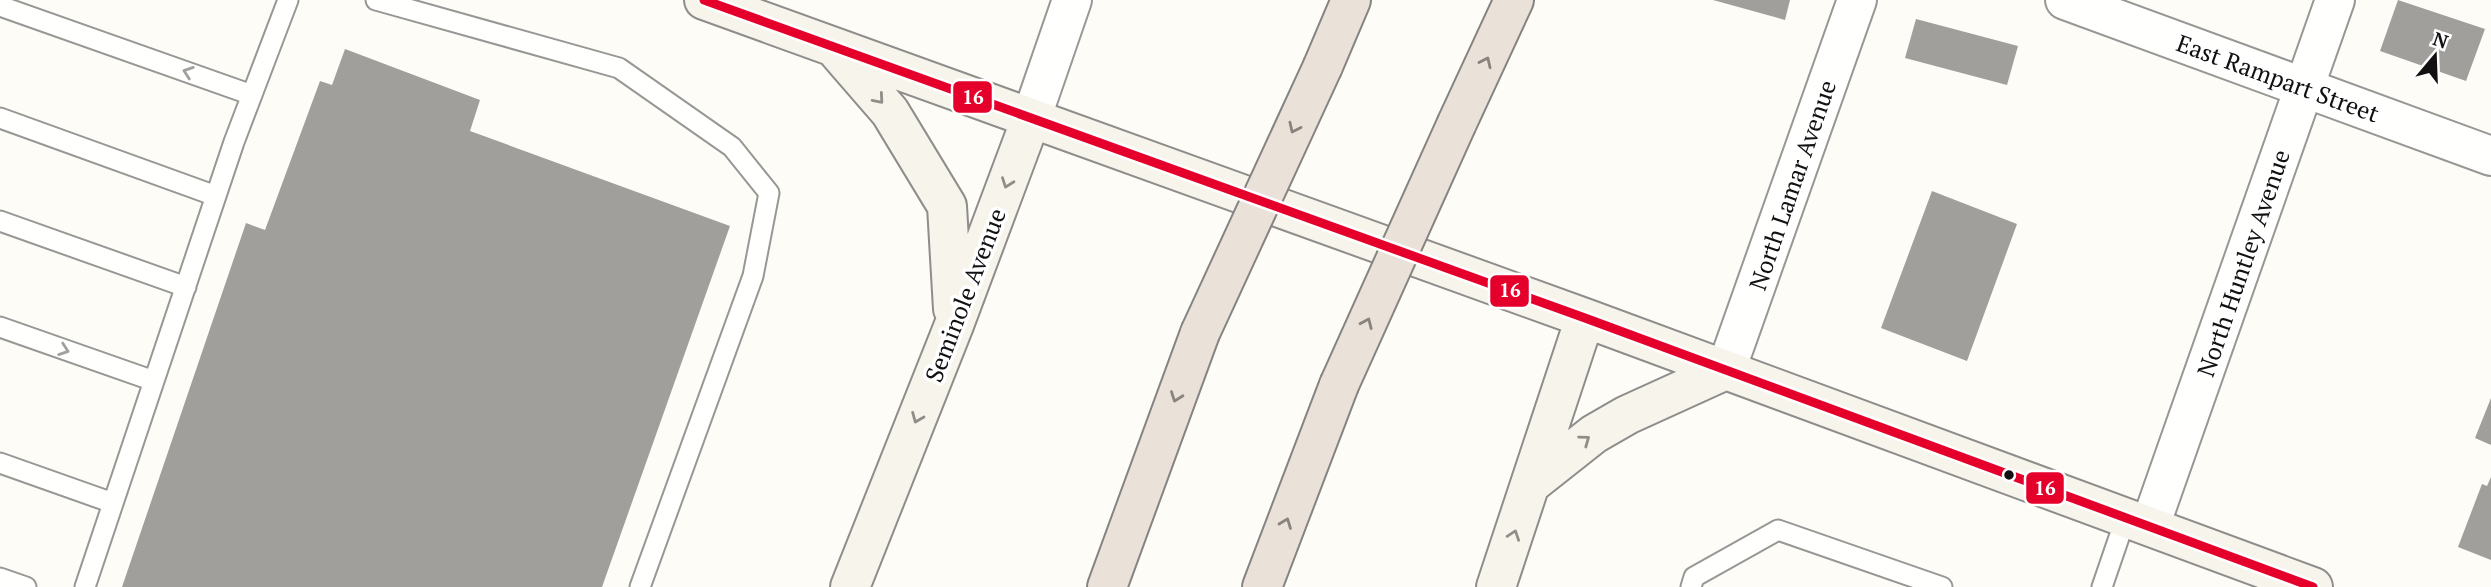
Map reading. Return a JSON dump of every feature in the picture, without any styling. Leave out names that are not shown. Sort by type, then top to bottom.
[{"type":"highway","points":[[1107,587],[1200,333],[1352,0]]},
{"type":"highway","points":[[1262,587],[1339,386],[1514,0]]},
{"type":"main road","points":[[704,0],[1585,318],[2313,587]]},
{"type":"main road","points":[[834,47],[890,111],[947,206],[954,325]]},
{"type":"main road","name":"Seminole Avenue","points":[[850,587],[954,325],[1031,119]]},
{"type":"main road","points":[[1496,587],[1585,318]]},
{"type":"main road","points":[[1532,483],[1594,434],[1627,415],[1726,370]]},
{"type":"street","name":"Seminole Avenue","points":[[1031,119],[1072,0]]},
{"type":"street","name":"North Lamar Avenue","points":[[1726,370],[1857,0]]},
{"type":"street","name":"East Rampart Street","points":[[2065,0],[2491,156]]},
{"type":"street","name":"North Huntley Avenue","points":[[2138,522],[2305,88],[2335,0]]},
{"type":"lane","points":[[85,587],[216,196],[288,0]]},
{"type":"lane","points":[[376,0],[619,68],[732,147],[769,193],[753,276],[640,587]]},
{"type":"lane","points":[[0,6],[252,95]]},
{"type":"lane","points":[[0,118],[216,196]]},
{"type":"lane","points":[[0,221],[186,287]]},
{"type":"lane","points":[[0,327],[154,381]]},
{"type":"lane","points":[[0,463],[113,503]]},
{"type":"lane","points":[[2102,587],[2138,522]]},
{"type":"lane","points":[[1691,587],[1694,577],[1778,530],[1942,587]]},
{"type":"lane","points":[[0,578],[26,587]]},
{"type":"building","points":[[1713,0],[1790,0],[1785,20]]},
{"type":"building","points":[[2398,0],[2485,29],[2466,81],[2380,51]]},
{"type":"building","points":[[1916,19],[2018,46],[2007,85],[1905,58]]},
{"type":"building","points":[[345,49],[480,100],[470,131],[730,226],[602,587],[122,587],[246,223],[265,230],[320,81],[332,85]]},
{"type":"building","points":[[1932,191],[2017,224],[1967,361],[1881,328]]},
{"type":"building","points":[[2491,398],[2491,445],[2475,438]]},
{"type":"building","points":[[2491,477],[2491,560],[2458,547],[2482,484],[2487,486]]},
{"type":"transit line","name":"16","points":[[704,0],[1585,318],[2313,587]]}]
